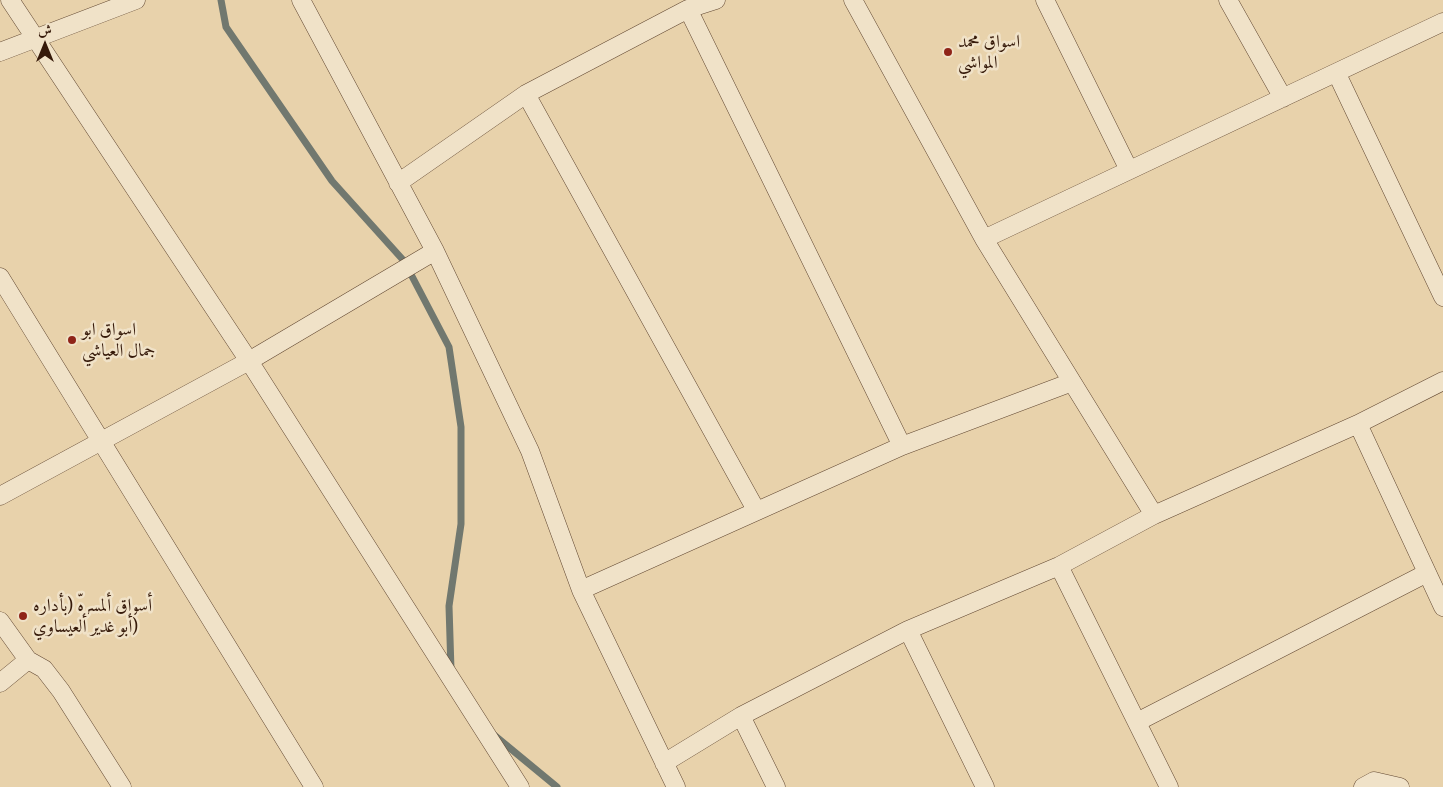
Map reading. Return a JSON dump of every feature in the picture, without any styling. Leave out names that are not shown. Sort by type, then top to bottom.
[{"type":"street","points":[[10,0],[250,361],[520,787]]},
{"type":"street","points":[[0,52],[37,40],[136,0]]},
{"type":"street","points":[[301,0],[435,251],[530,451],[581,590],[676,787]]},
{"type":"street","points":[[398,183],[526,94],[688,9],[716,0]]},
{"type":"street","points":[[853,0],[984,239],[1154,515]]},
{"type":"street","points":[[1045,0],[1129,170]]},
{"type":"street","points":[[1228,0],[1283,98]]},
{"type":"street","points":[[688,9],[902,446]]},
{"type":"street","points":[[984,239],[1337,74],[1443,22]]},
{"type":"street","points":[[1337,74],[1443,297]]},
{"type":"street","points":[[526,94],[756,510]]},
{"type":"street","points":[[0,496],[250,361],[435,251]]},
{"type":"street","points":[[0,276],[314,787]]},
{"type":"street","points":[[664,763],[741,716],[908,630],[1059,566],[1154,515],[1358,424],[1443,381]]},
{"type":"street","points":[[581,590],[902,446],[1072,382]]},
{"type":"street","points":[[1358,424],[1443,607]]},
{"type":"street","points":[[1059,566],[1169,787]]},
{"type":"street","points":[[1137,722],[1427,573]]},
{"type":"street","points":[[0,621],[28,660],[44,669],[61,691],[122,787]]},
{"type":"street","points":[[908,630],[985,787]]},
{"type":"street","points":[[0,683],[28,660]]},
{"type":"street","points":[[741,716],[776,787]]},
{"type":"street","points":[[1363,787],[1374,781],[1400,787]]},
{"type":"waterway","points":[[221,0],[226,27],[332,181],[404,261],[449,347],[461,427],[461,524],[449,606],[451,670]]},
{"type":"waterway","points":[[494,735],[557,787]]},
{"type":"place","name":"اسواق محمد المواشي","points":[[948,52]]},
{"type":"place","name":"اسواق ابو جمال العياشي","points":[[72,340]]},
{"type":"place","name":"أسواق ألمسرهّ (بأداره أبو غدير ألعيساوي)","points":[[23,616]]}]
